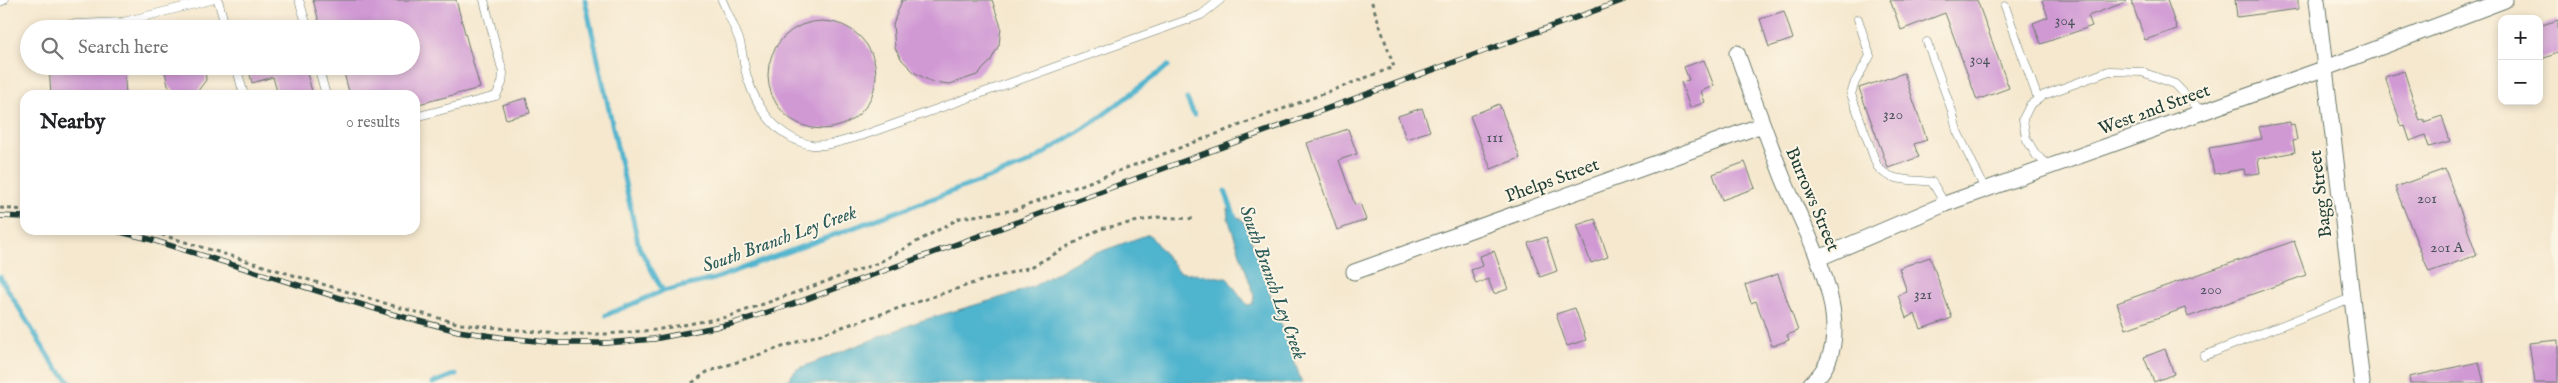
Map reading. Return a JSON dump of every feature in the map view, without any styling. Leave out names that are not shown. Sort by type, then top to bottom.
[{"type":"street","name":"Bagg Street","points":[[2317,0],[2323,68],[2362,383]]},
{"type":"street","name":"West 2nd Street","points":[[1818,258],[1944,204],[2323,68],[2505,0]]},
{"type":"street","name":"Burrows Street","points":[[1737,53],[1788,192],[1818,258],[1833,317],[1832,354],[1828,363],[1811,383]]},
{"type":"street","name":"Phelps Street","points":[[1354,272],[1762,125]]},
{"type":"lane","points":[[0,2],[4,0]]},
{"type":"lane","points":[[131,20],[210,0]]},
{"type":"lane","points":[[218,0],[224,20]]},
{"type":"lane","points":[[299,0],[305,20]]},
{"type":"lane","points":[[420,116],[496,96],[502,83],[503,73],[484,0]]},
{"type":"lane","points":[[722,0],[739,41],[748,80],[760,105],[777,129],[794,140],[813,145],[834,143],[861,136],[1201,15],[1220,0]]},
{"type":"lane","points":[[2006,6],[2038,99]]},
{"type":"lane","points":[[1858,19],[1870,56],[1855,82],[1852,94],[1877,166],[1884,175],[1932,182],[1944,204]]},
{"type":"lane","points":[[1927,42],[1952,111],[1957,131],[1985,189]]},
{"type":"lane","points":[[2050,166],[2036,154],[2026,138],[2023,119],[2030,105],[2038,99],[2109,71],[2142,72],[2175,84],[2202,112]]},
{"type":"lane","points":[[238,75],[243,90]]},
{"type":"lane","points":[[320,75],[325,90]]},
{"type":"lane","points":[[2204,356],[2351,298]]},
{"type":"path","points":[[162,235],[394,306],[461,324],[558,334],[606,334],[655,330],[727,317],[779,300],[878,263],[960,218],[1016,210],[1394,67],[1371,0]]},
{"type":"path","points":[[0,208],[20,210]]},
{"type":"path","points":[[692,383],[707,372],[1030,267],[1100,229],[1158,217],[1196,219]]},
{"type":"water","points":[[1227,208],[1245,223],[1302,383],[785,383],[797,369],[920,321],[1034,286],[1080,259],[1149,234],[1179,272],[1227,278],[1248,306],[1253,303],[1254,295],[1228,218]]},
{"type":"building","points":[[313,0],[456,0],[480,88],[420,104],[420,90],[349,90],[344,75],[420,75],[420,20],[319,20]]},
{"type":"building","points":[[902,0],[992,0],[1001,27],[999,45],[990,62],[977,75],[950,84],[932,82],[915,73],[902,60],[895,48],[893,24]]},
{"type":"building","points":[[1890,0],[1977,0],[2009,88],[1977,100],[1945,13],[1901,30]]},
{"type":"building","points":[[2042,0],[2126,0],[2126,2],[2088,16],[2092,26],[2041,44],[2033,23],[2048,17]]},
{"type":"building","points":[[2131,0],[2167,0],[2177,29],[2145,40]]},
{"type":"building","points":[[2235,0],[2298,0],[2298,9],[2237,17]]},
{"type":"building","points":[[1784,11],[1793,39],[1769,47],[1760,19]]},
{"type":"building","points":[[2558,20],[2558,53],[2543,59],[2543,25]]},
{"type":"building","points":[[822,21],[843,25],[860,37],[872,54],[876,75],[872,96],[860,113],[843,125],[822,129],[801,125],[784,113],[772,96],[768,75],[772,54],[784,37],[801,25]]},
{"type":"building","points":[[1704,60],[1714,86],[1701,91],[1705,102],[1690,108],[1681,82],[1689,80],[1684,67]]},
{"type":"building","points":[[2404,71],[2420,121],[2424,119],[2424,122],[2442,116],[2450,141],[2429,147],[2425,135],[2410,141],[2405,126],[2402,127],[2385,77]]},
{"type":"building","points":[[1904,73],[1927,140],[1914,144],[1919,157],[1888,168],[1859,88]]},
{"type":"building","points":[[50,75],[125,75],[126,90],[51,90]]},
{"type":"building","points":[[166,75],[206,75],[206,80],[198,90],[173,90],[168,86]]},
{"type":"building","points":[[250,75],[307,75],[312,90],[277,90],[273,77],[252,83]]},
{"type":"building","points":[[526,98],[530,113],[506,119],[502,105]]},
{"type":"building","points":[[1499,104],[1520,158],[1491,169],[1470,116]]},
{"type":"building","points":[[1422,108],[1430,131],[1406,139],[1398,116]]},
{"type":"building","points":[[2290,122],[2290,125],[2294,124],[2297,140],[2293,141],[2295,152],[2258,159],[2260,173],[2245,175],[2244,169],[2214,174],[2209,148],[2262,139],[2259,127]]},
{"type":"building","points":[[1348,129],[1357,154],[1339,160],[1355,205],[1360,203],[1366,220],[1337,230],[1307,143]]},
{"type":"building","points":[[1745,162],[1755,188],[1722,200],[1713,174]]},
{"type":"building","points":[[2445,169],[2477,255],[2429,272],[2395,187]]},
{"type":"building","points":[[1595,219],[1608,257],[1591,263],[1577,225]]},
{"type":"building","points":[[1546,237],[1557,271],[1540,277],[1528,243]]},
{"type":"building","points":[[2294,241],[2306,275],[2188,317],[2185,308],[2126,329],[2117,303]]},
{"type":"building","points":[[1494,251],[1508,289],[1494,294],[1488,279],[1476,284],[1471,270],[1483,266],[1480,256]]},
{"type":"building","points":[[1930,257],[1952,318],[1921,329],[1915,314],[1906,318],[1898,295],[1907,292],[1899,268]]},
{"type":"building","points":[[1778,274],[1798,331],[1787,335],[1789,340],[1772,346],[1756,301],[1751,303],[1745,285]]},
{"type":"building","points":[[1575,308],[1586,340],[1567,346],[1556,314]]},
{"type":"building","points":[[2558,340],[2558,383],[2535,383],[2529,343]]},
{"type":"building","points":[[2165,349],[2174,374],[2154,382],[2144,357]]},
{"type":"building","points":[[2479,362],[2484,383],[2410,383],[2409,377]]},
{"type":"waterway","name":"South Branch Ley Creek","points":[[585,0],[639,247],[663,291],[714,279],[1029,163],[1095,121],[1168,66]]},
{"type":"waterway","name":"South Branch Ley Creek","points":[[1187,99],[1194,115]]},
{"type":"waterway","name":"South Branch Ley Creek","points":[[1225,191],[1234,215]]},
{"type":"waterway","points":[[0,277],[53,364],[71,383]]},
{"type":"waterway","points":[[606,315],[663,291]]},
{"type":"waterway","points":[[433,383],[456,374]]},
{"type":"railway","points":[[133,235],[392,314],[458,331],[557,343],[606,343],[654,339],[731,324],[793,304],[1624,0]]},
{"type":"railway","points":[[0,216],[20,217]]}]
